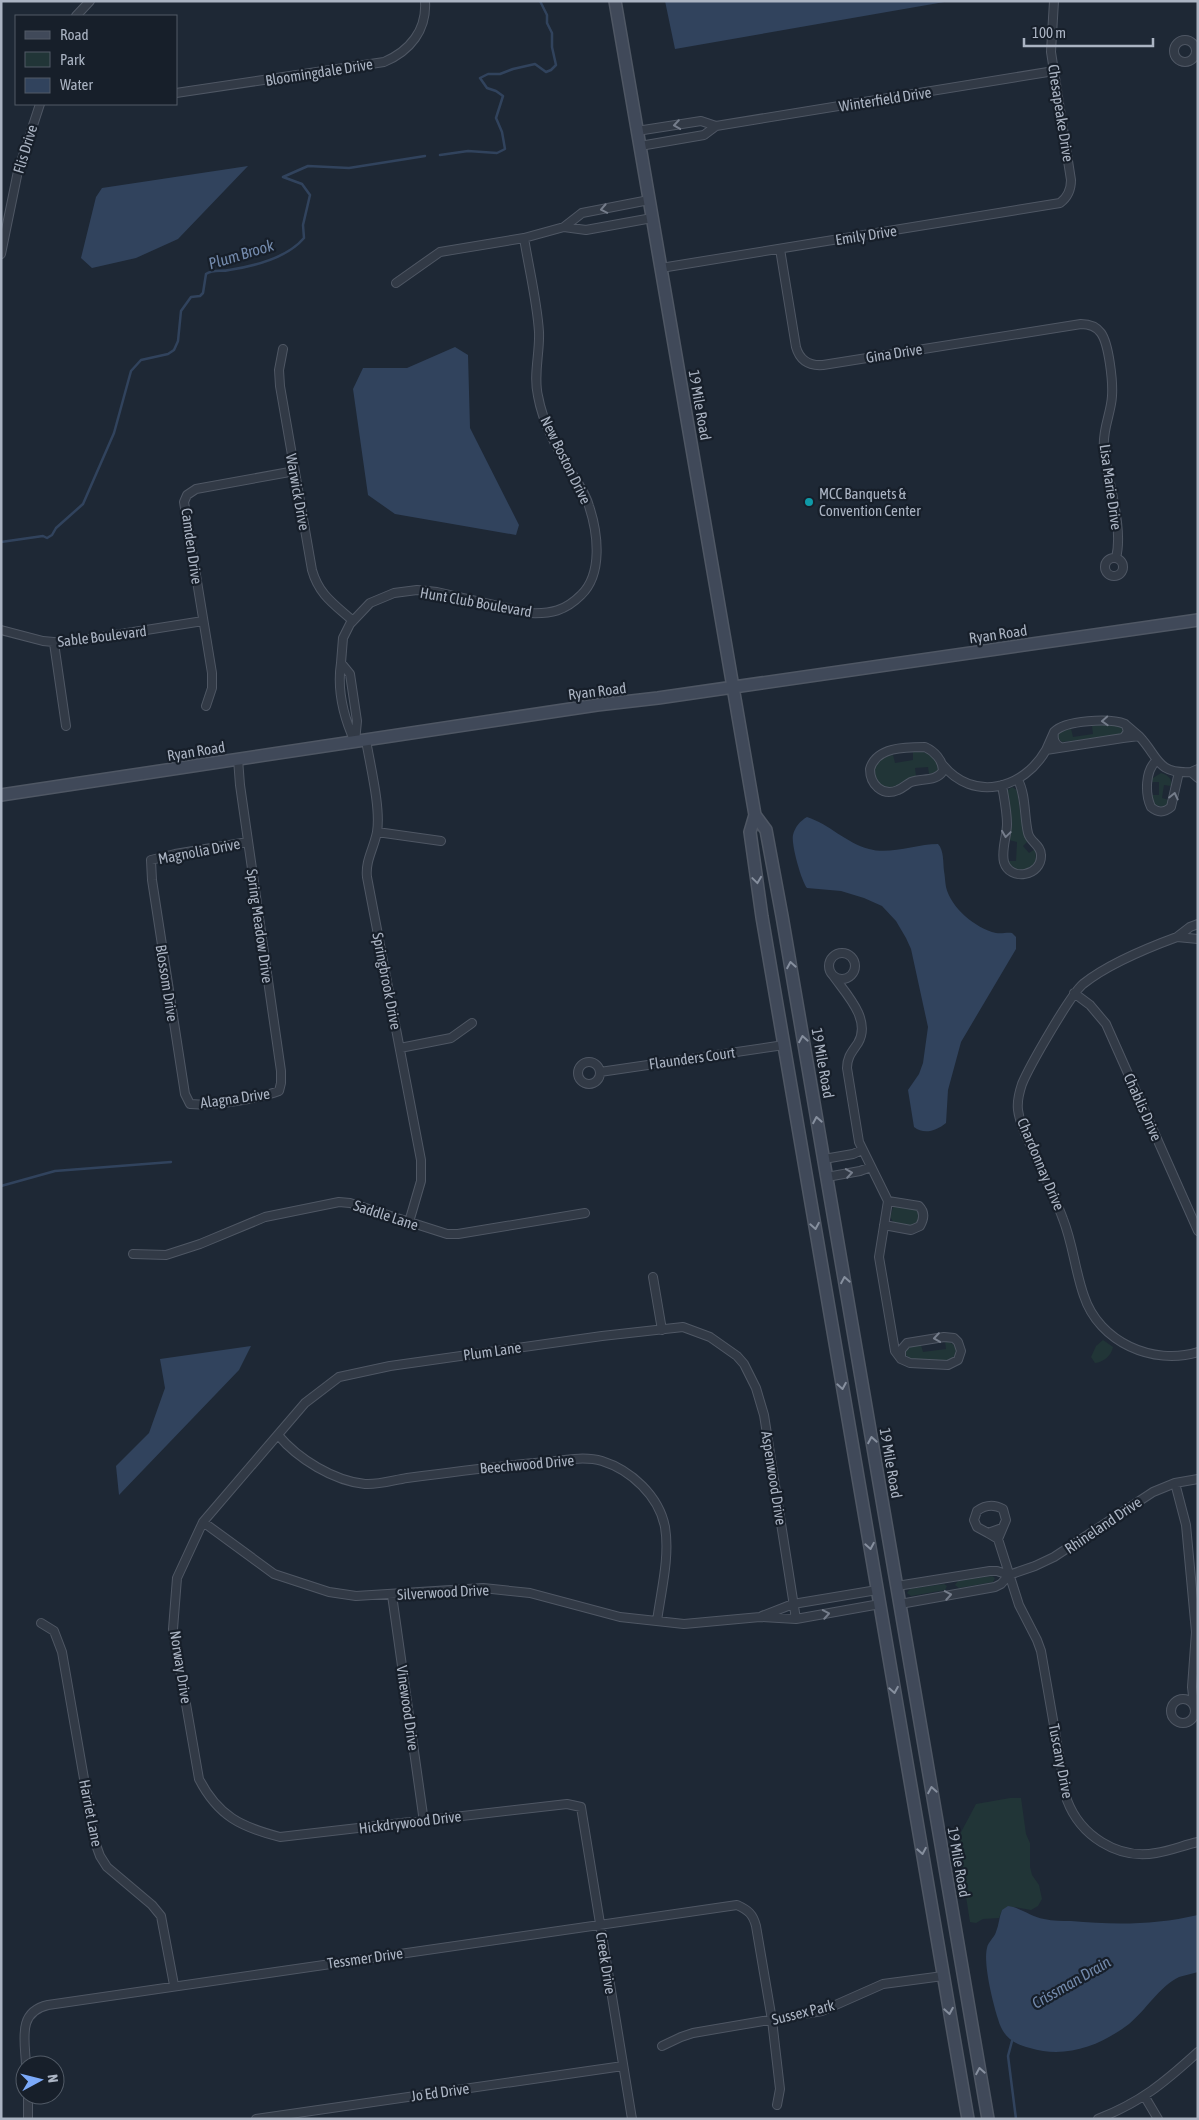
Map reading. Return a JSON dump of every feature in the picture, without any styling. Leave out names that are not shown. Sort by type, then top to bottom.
[{"type":"main road","name":"19 Mile Road","points":[[614,1],[755,815],[750,832],[753,857],[806,1178],[968,2119]]},
{"type":"main road","name":"Ryan Road","points":[[1,795],[580,708],[733,688],[1198,620]]},
{"type":"main road","name":"19 Mile Road","points":[[755,815],[766,830],[772,858],[988,2119]]},
{"type":"main road","points":[[753,857],[763,853],[772,858]]},
{"type":"main road","points":[[778,1008],[784,1004],[790,1004],[799,1013]]},
{"type":"main road","points":[[806,1178],[814,1186],[822,1185],[827,1179]]},
{"type":"main road","points":[[859,1485],[865,1481],[872,1481],[880,1488]]},
{"type":"main road","points":[[886,1642],[895,1651],[907,1646]]},
{"type":"main road","points":[[936,1936],[948,1933],[958,1941]]},
{"type":"street","points":[[77,15],[90,1]]},
{"type":"street","name":"Bloomingdale Drive","points":[[178,93],[384,62],[401,53],[416,39],[424,18],[425,1]]},
{"type":"street","name":"Chesapeake Drive","points":[[1054,1],[1051,52],[1071,180],[1068,195]]},
{"type":"street","name":"Winterfield Drive","points":[[637,131],[701,121],[716,126],[1054,71]]},
{"type":"street","name":"Flis Drive","points":[[1,254],[18,171],[40,105]]},
{"type":"street","name":"Winterfield Drive","points":[[640,146],[704,136],[716,126]]},
{"type":"street","name":"Emily Drive","points":[[661,268],[1055,204],[1065,199],[1068,195]]},
{"type":"street","points":[[396,283],[440,252],[524,238],[564,227],[582,213],[649,200]]},
{"type":"street","points":[[564,227],[586,230],[652,218]]},
{"type":"street","name":"New Boston Drive","points":[[524,238],[539,334],[536,384],[539,402],[554,443],[589,505],[594,527],[597,566],[595,575],[586,590]]},
{"type":"street","name":"Gina Drive","points":[[780,249],[796,347],[802,358],[811,364],[823,365],[1081,324],[1098,329]]},
{"type":"street","name":"Lisa Marie Drive","points":[[1098,329],[1104,340],[1112,387],[1104,448],[1118,535],[1116,558]]},
{"type":"street","name":"Warwick Drive","points":[[283,349],[279,370],[280,386],[316,583],[322,594],[353,620]]},
{"type":"street","name":"Camden Drive","points":[[206,706],[212,688],[212,680],[184,509],[187,495],[196,489],[295,471]]},
{"type":"street","name":"Hunt Club Boulevard","points":[[360,741],[350,674],[341,663],[343,638],[353,620],[370,604],[382,598],[404,592],[438,592],[529,613],[544,613],[557,612],[567,607],[586,590]]},
{"type":"street","name":"Sable Boulevard","points":[[1,630],[54,643],[203,621]]},
{"type":"street","points":[[54,643],[66,726]]},
{"type":"street","points":[[953,776],[930,749],[919,747],[882,753],[874,759],[870,769],[874,785],[886,792],[897,791],[913,781],[953,776],[978,786],[1002,785],[1018,780],[1032,768],[1046,750],[1054,732],[1062,726],[1108,720],[1125,724],[1139,736],[1156,761],[1164,768],[1178,772],[1196,773]]},
{"type":"street","points":[[1123,738],[1128,731],[1125,724]]},
{"type":"street","points":[[1054,732],[1054,742],[1060,747]]},
{"type":"street","points":[[1046,750],[1139,736]]},
{"type":"street","name":"Springbrook Drive","points":[[360,741],[376,806],[377,832],[366,867],[367,877],[421,1160],[421,1181],[409,1222]]},
{"type":"street","name":"Spring Meadow Drive","points":[[238,760],[281,1071],[279,1091]]},
{"type":"street","points":[[1156,761],[1150,769],[1148,781],[1148,800],[1154,810],[1162,812],[1171,807],[1178,772]]},
{"type":"street","points":[[938,777],[943,771],[942,764]]},
{"type":"street","points":[[1002,785],[1007,821],[1004,860],[1008,869],[1012,872],[1027,874],[1037,868],[1041,856],[1038,846],[1028,833],[1018,780]]},
{"type":"street","points":[[377,832],[440,841]]},
{"type":"street","name":"Magnolia Drive","points":[[151,860],[175,854],[248,842]]},
{"type":"street","name":"Blossom Drive","points":[[151,860],[151,875],[185,1094],[190,1104]]},
{"type":"street","name":"Chardonnay Drive","points":[[1198,924],[1190,927],[1177,937],[1157,944],[1106,970],[1086,982],[1074,993],[1024,1079],[1019,1095],[1018,1110],[1022,1127],[1067,1228],[1084,1297],[1094,1317],[1113,1335],[1134,1349],[1155,1355],[1180,1356],[1198,1352]]},
{"type":"street","name":"Chardonnay Drive","points":[[1177,937],[1198,939]]},
{"type":"street","points":[[844,991],[847,978],[855,969],[854,960],[848,954],[840,954],[832,958],[830,966],[832,974],[862,1020],[863,1027],[858,1043],[849,1056],[847,1068],[862,1150],[888,1201],[879,1257],[895,1351],[901,1359],[910,1363],[951,1365],[958,1360],[961,1351],[958,1342],[950,1337],[894,1345]]},
{"type":"street","points":[[832,974],[839,979],[847,978]]},
{"type":"street","name":"Chablis Drive","points":[[1074,993],[1090,1005],[1106,1024],[1198,1231]]},
{"type":"street","points":[[400,1048],[451,1038],[472,1023]]},
{"type":"street","name":"Flaunders Court","points":[[600,1072],[784,1045]]},
{"type":"street","name":"Alagna Drive","points":[[190,1104],[221,1102],[268,1095],[279,1091]]},
{"type":"street","points":[[824,1159],[853,1154],[862,1150]]},
{"type":"street","points":[[827,1179],[871,1167]]},
{"type":"street","points":[[884,1225],[911,1230],[920,1226],[924,1218],[924,1212],[919,1206],[888,1201]]},
{"type":"street","name":"Saddle Lane","points":[[133,1254],[166,1255],[200,1244],[265,1216],[339,1202],[350,1203],[447,1234],[458,1234],[585,1213]]},
{"type":"street","points":[[654,1277],[662,1330]]},
{"type":"street","name":"Plum Lane","points":[[278,1435],[306,1403],[339,1377],[390,1366],[602,1336],[683,1327],[710,1337],[726,1347]]},
{"type":"street","points":[[901,1359],[901,1350],[908,1343]]},
{"type":"street","name":"Aspenwood Drive","points":[[726,1347],[744,1364],[756,1388],[764,1415],[796,1619]]},
{"type":"street","name":"Norway Drive","points":[[241,1824],[225,1815],[207,1794],[199,1779],[174,1629],[177,1578],[203,1522],[278,1435]]},
{"type":"street","name":"Beechwood Drive","points":[[278,1435],[299,1454],[322,1470],[346,1480],[367,1484],[486,1467],[583,1459],[601,1461],[625,1470],[648,1491],[661,1514],[665,1527],[666,1548],[658,1621]]},
{"type":"street","name":"Rhineland Drive","points":[[900,1604],[995,1587],[1001,1584],[1009,1575],[1044,1563],[1139,1500],[1175,1483],[1198,1478]]},
{"type":"street","points":[[1175,1483],[1186,1524],[1196,1632],[1192,1687],[1195,1713],[1192,1720],[1184,1723],[1176,1721],[1172,1714],[1172,1707],[1192,1687]]},
{"type":"street","points":[[993,1506],[1003,1509],[1006,1520],[1002,1528],[998,1539],[977,1527],[974,1520],[977,1511],[981,1508],[993,1506]]},
{"type":"street","name":"Silverwood Drive","points":[[203,1522],[274,1574],[329,1592],[356,1596],[483,1588],[530,1593],[620,1617],[684,1624],[760,1617],[796,1619],[880,1604]]},
{"type":"street","points":[[988,1533],[1002,1528]]},
{"type":"street","name":"Tuscany Drive","points":[[998,1539],[1022,1612],[1041,1651],[1067,1800],[1078,1822],[1091,1836],[1119,1851],[1157,1853],[1198,1842]]},
{"type":"street","name":"Rhineland Drive","points":[[897,1586],[990,1571],[1009,1575]]},
{"type":"street","name":"Silverwood Drive","points":[[760,1617],[793,1604],[877,1590]]},
{"type":"street","name":"Vinewood Drive","points":[[392,1595],[424,1822]]},
{"type":"street","name":"Harriet Lane","points":[[41,1623],[54,1631],[62,1652],[94,1842],[107,1867],[152,1905],[161,1916],[174,1985]]},
{"type":"street","points":[[1180,1699],[1188,1700],[1194,1705]]},
{"type":"street","name":"Hickdrywood Drive","points":[[241,1824],[262,1833],[280,1837],[424,1822],[567,1804],[581,1807]]},
{"type":"street","name":"Creek Drive","points":[[581,1807],[632,2119]]},
{"type":"street","name":"Tessmer Drive","points":[[26,2055],[25,2027],[32,2012],[39,2007],[174,1985],[600,1926],[727,1905],[737,1905],[746,1909],[752,1915],[756,1926],[772,2020]]},
{"type":"street","name":"Sussex Park","points":[[662,2046],[693,2033],[822,2011],[883,1984],[943,1976]]},
{"type":"street","points":[[772,2020],[780,2089],[777,2105]]},
{"type":"street","points":[[1098,2119],[1145,2097],[1171,2077],[1198,2052]]},
{"type":"street","name":"Jo Ed Drive","points":[[256,2119],[624,2066]]},
{"type":"street","points":[[1145,2097],[1158,2119]]},
{"type":"street","points":[[28,2105],[28,2119]]},
{"type":"green space","points":[[1106,724],[1121,727],[1123,732],[1118,735],[1062,742],[1057,737],[1061,730],[1071,729],[1073,737],[1093,734],[1092,726]]},
{"type":"green space","points":[[913,751],[921,751],[931,755],[938,765],[937,772],[929,774],[928,767],[915,768],[916,776],[891,787],[881,785],[876,780],[874,768],[880,758],[893,755],[895,763],[913,760]]},
{"type":"green space","points":[[1161,773],[1166,775],[1171,781],[1171,786],[1164,785],[1162,798],[1169,800],[1168,804],[1162,807],[1155,805],[1152,795],[1159,795],[1159,782],[1152,782],[1153,778]]},
{"type":"green space","points":[[1012,787],[1017,790],[1023,831],[1028,841],[1023,846],[1029,853],[1035,849],[1036,859],[1034,864],[1023,870],[1016,869],[1008,861],[1016,861],[1017,842],[1009,840],[1012,823],[1007,791]]},
{"type":"green space","points":[[894,1205],[915,1208],[920,1214],[918,1223],[911,1227],[894,1223],[890,1217]]},
{"type":"green space","points":[[1103,1340],[1113,1347],[1111,1353],[1107,1358],[1095,1363],[1091,1357],[1096,1346]]},
{"type":"green space","points":[[945,1341],[953,1344],[956,1350],[954,1358],[949,1361],[910,1359],[905,1354],[908,1347],[921,1345],[923,1352],[946,1349]]},
{"type":"green space","points":[[992,1576],[995,1578],[993,1582],[959,1588],[955,1585],[958,1581]]},
{"type":"green space","points":[[944,1584],[947,1586],[945,1590],[911,1596],[907,1593],[910,1589]]},
{"type":"green space","points":[[1021,1798],[1026,1834],[1030,1843],[1030,1867],[1032,1875],[1039,1885],[1042,1899],[1038,1906],[1031,1910],[1015,1907],[1002,1910],[999,1918],[983,1919],[976,1923],[970,1922],[959,1852],[959,1836],[976,1804]]},
{"type":"water","points":[[665,1],[950,1],[675,49]]},
{"type":"water","points":[[248,166],[178,239],[136,258],[92,268],[81,258],[96,197],[102,188]]},
{"type":"water","points":[[455,347],[468,355],[470,428],[519,525],[516,535],[395,514],[368,495],[353,389],[363,368],[407,368]]},
{"type":"water","points":[[807,817],[861,846],[877,851],[938,844],[942,853],[946,887],[958,909],[980,927],[996,933],[1012,933],[1016,937],[1016,949],[961,1042],[948,1090],[946,1123],[934,1130],[922,1131],[914,1127],[908,1090],[919,1074],[923,1063],[928,1027],[911,949],[896,921],[882,906],[841,891],[807,888],[799,870],[793,835],[796,827]]},
{"type":"water","points":[[251,1346],[239,1370],[119,1495],[116,1466],[149,1433],[165,1388],[160,1359]]},
{"type":"water","points":[[1008,1906],[1039,1918],[1058,1921],[1134,1923],[1166,1921],[1198,1915],[1198,1972],[1172,1981],[1129,2024],[1106,2039],[1069,2051],[1043,2051],[1024,2046],[1009,2039],[1003,2031],[998,2019],[987,1973],[986,1955],[988,1946],[996,1932],[1002,1910]]},
{"type":"waterway","name":"Plum Brook","points":[[440,155],[468,151],[497,153],[505,149],[502,132],[496,118],[503,96],[487,88],[480,78],[488,74],[500,74],[535,64],[546,72],[556,65],[552,47],[552,33],[547,23],[547,15],[540,1]]},
{"type":"waterway","name":"Plum Brook","points":[[1,542],[43,536],[47,538],[83,504],[114,433],[131,371],[141,360],[168,354],[174,350],[178,341],[181,311],[191,297],[200,296],[203,293],[206,274],[270,260],[289,251],[304,238],[303,225],[310,195],[302,184],[283,177],[308,166],[349,168],[425,156]]},
{"type":"waterway","points":[[1,1186],[55,1171],[171,1162]]},
{"type":"waterway","name":"Crissman Drain","points":[[1012,2041],[1008,2056],[1016,2119]]},
{"type":"place","name":"MCC Banquets & Convention Center","points":[[809,502]]}]
